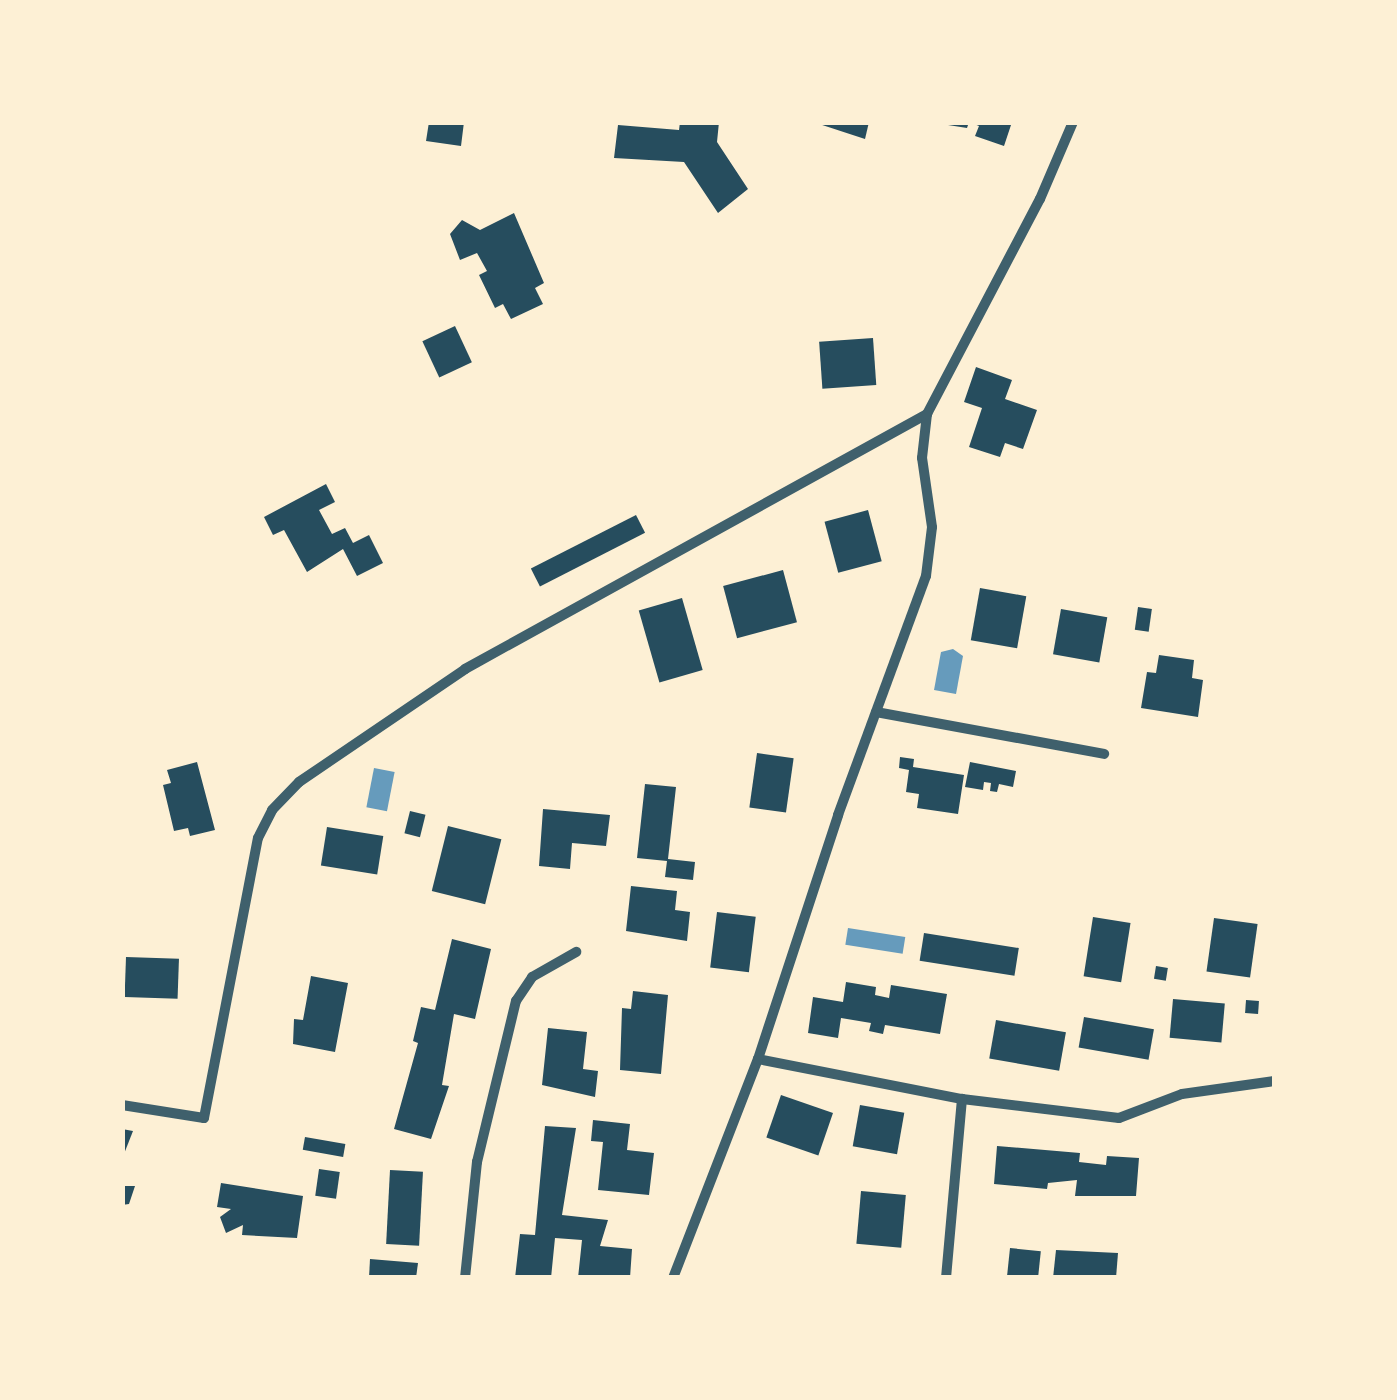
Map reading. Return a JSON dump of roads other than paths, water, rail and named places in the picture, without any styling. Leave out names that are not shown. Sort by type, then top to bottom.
[{"type":"street","points":[[674,1278],[758,1059],[926,576],[932,527],[922,458],[927,414],[1040,198],[1072,122]]},
{"type":"street","points":[[122,1105],[204,1118],[258,838],[272,810],[300,782],[465,668],[927,414]]},
{"type":"street","points":[[876,712],[1104,754]]},
{"type":"street","points":[[465,1278],[477,1162],[516,1001],[532,976],[576,952]]},
{"type":"street","points":[[758,1059],[962,1099],[1119,1118],[1182,1094],[1274,1081]]},
{"type":"street","points":[[946,1278],[962,1099]]},
{"type":"water","points":[[953,649],[963,656],[956,694],[934,690],[941,652]]},
{"type":"water","points":[[374,768],[395,772],[387,811],[366,807]]},
{"type":"water","points":[[848,928],[905,937],[903,954],[845,945]]}]
